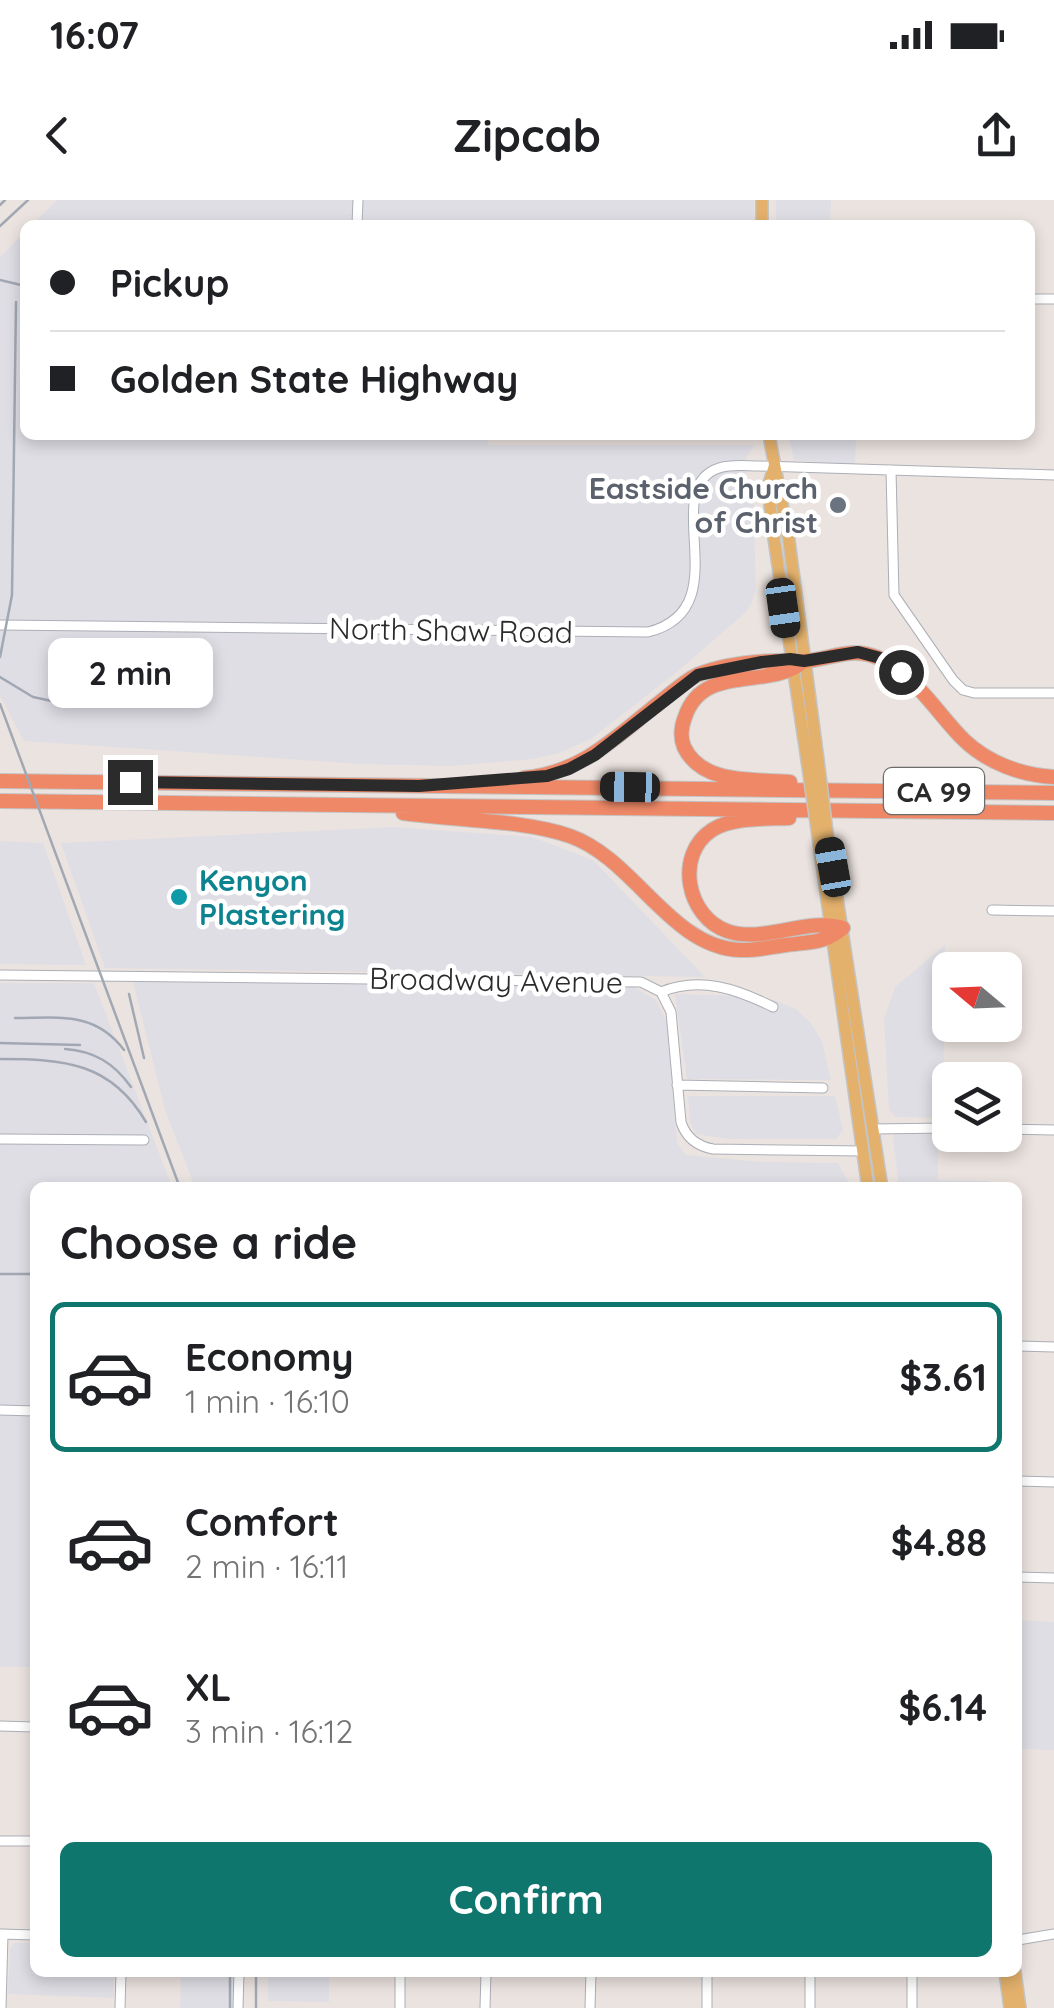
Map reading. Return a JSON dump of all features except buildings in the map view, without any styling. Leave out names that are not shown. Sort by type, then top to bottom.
[{"type":"highway","points":[[813,790],[801,782],[726,776],[704,770],[686,752],[681,740],[687,710],[704,690],[735,679],[858,652],[884,659],[901,672],[965,741],[987,758],[1013,770],[1054,777]]},
{"type":"highway","points":[[419,786],[530,778],[569,769],[604,748],[698,675],[795,664]]},
{"type":"highway","name":"CA 99","points":[[0,781],[1054,793]]},
{"type":"highway","name":"CA 99","points":[[0,801],[1054,813]]},
{"type":"highway","points":[[342,804],[569,836],[596,848],[614,862],[682,927],[720,947],[741,950],[834,930]]},
{"type":"highway","points":[[834,930],[744,934],[722,929],[705,916],[693,899],[688,877],[692,856],[701,840],[724,825],[767,819],[840,817],[863,810]]},
{"type":"main road","points":[[770,440],[790,541],[795,664],[824,841],[834,930],[866,1130],[880,1182]]},
{"type":"main road","points":[[866,1130],[863,1151],[867,1182]]},
{"type":"main road","points":[[1006,1977],[1010,2008]]},
{"type":"main road","points":[[1016,1977],[1020,2008]]},
{"type":"street","points":[[774,467],[1054,475]]},
{"type":"street","name":"North Shaw Road","points":[[0,625],[648,632],[674,622],[692,598],[695,499],[705,478],[722,468],[774,467]]},
{"type":"street","points":[[892,470],[894,594],[953,680],[963,690],[974,693],[1054,694]]},
{"type":"street","points":[[992,910],[1054,911]]},
{"type":"street","name":"Broadway Avenue","points":[[0,975],[628,981],[649,985],[660,992],[671,1012],[683,1128],[688,1137],[702,1146],[863,1151]]},
{"type":"street","points":[[660,992],[677,985],[728,986],[773,1007]]},
{"type":"street","points":[[678,1084],[823,1088]]},
{"type":"street","points":[[866,1130],[932,1128]]},
{"type":"street","points":[[1022,1129],[1054,1130]]},
{"type":"street","points":[[0,1138],[144,1140]]},
{"type":"street","points":[[1022,1346],[1054,1347]]},
{"type":"street","points":[[0,1410],[30,1411]]},
{"type":"street","points":[[1022,1481],[1054,1482]]},
{"type":"street","points":[[1022,1578],[1054,1578]]},
{"type":"street","points":[[0,1726],[30,1727]]},
{"type":"street","points":[[0,1840],[30,1842]]},
{"type":"street","points":[[1,2008],[2,1934],[30,1935]]},
{"type":"street","points":[[1022,1939],[1054,1934]]},
{"type":"street","points":[[120,2008],[121,1977]]},
{"type":"street","points":[[238,2008],[240,1977]]},
{"type":"street","points":[[400,1977],[400,2008]]},
{"type":"street","points":[[485,2008],[486,1977]]},
{"type":"street","points":[[590,2008],[591,1977]]},
{"type":"street","points":[[706,2008],[707,1977]]},
{"type":"street","points":[[810,1977],[810,2008]]},
{"type":"street","points":[[912,1977],[912,2008]]},
{"type":"shaded area","points":[[57,200],[754,200],[755,220],[37,220]]},
{"type":"shaded area","points":[[776,200],[831,200],[830,220],[776,220]]},
{"type":"shaded area","points":[[20,237],[20,440],[488,440],[488,445],[754,445],[745,460],[746,476],[753,489],[756,589],[752,602],[745,613],[678,671],[591,739],[533,759],[451,766],[361,764],[24,741],[0,696],[0,257]]},
{"type":"shaded area","points":[[789,440],[856,440],[855,465],[794,460]]},
{"type":"shaded area","points":[[395,827],[532,837],[593,860],[705,977],[105,968],[61,843]]},
{"type":"shaded area","points":[[0,841],[43,843],[86,965],[0,964]]},
{"type":"shaded area","points":[[932,956],[932,1042],[944,1042],[944,1062],[932,1062],[932,1118],[896,1117],[889,1110],[884,1019],[895,987]]},
{"type":"shaded area","points":[[133,982],[632,986],[656,1000],[667,1022],[677,1143],[686,1155],[761,1162],[838,1163],[848,1182],[193,1182],[166,1113]]},
{"type":"shaded area","points":[[0,983],[94,983],[170,1182],[30,1182],[30,1667],[0,1667]]},
{"type":"shaded area","points":[[675,994],[742,996],[766,1008],[771,999],[796,1009],[811,1023],[822,1042],[831,1080],[687,1079]]},
{"type":"shaded area","points":[[688,1096],[835,1096],[843,1130],[836,1139],[728,1139],[696,1134],[690,1122]]},
{"type":"shaded area","points":[[897,1132],[932,1133],[932,1152],[938,1152],[938,1180],[989,1181],[989,1182],[898,1182],[893,1137]]},
{"type":"shaded area","points":[[1022,1620],[1054,1622],[1054,1750],[1022,1749]]},
{"type":"shaded area","points":[[14,1943],[30,1943],[30,1977],[113,1977],[114,1998],[8,1994],[10,1949]]},
{"type":"shaded area","points":[[181,1977],[234,1977],[233,2008],[180,2008]]},
{"type":"shaded area","points":[[268,1977],[329,1977],[329,2002],[268,2001]]},
{"type":"railway","points":[[0,205],[5,200]]},
{"type":"railway","points":[[0,226],[28,200]]},
{"type":"railway","points":[[0,280],[20,285]]},
{"type":"railway","points":[[0,657],[12,595],[16,302]]},
{"type":"railway","points":[[0,677],[33,697],[75,706]]},
{"type":"railway","points":[[0,704],[178,1182]]},
{"type":"railway","points":[[129,994],[144,1058]]},
{"type":"railway","points":[[15,1018],[75,1019],[101,1029],[124,1050]]},
{"type":"railway","points":[[0,1043],[80,1045]]},
{"type":"railway","points":[[65,1049],[102,1060],[131,1087]]},
{"type":"railway","points":[[0,1059],[44,1060],[84,1068],[117,1087],[146,1122]]},
{"type":"railway","points":[[0,1274],[30,1274]]},
{"type":"railway","points":[[230,1977],[230,2008]]},
{"type":"railway","points":[[256,1977],[256,2008]]},
{"type":"place","name":"Eastside Church of Christ","points":[[838,505]]},
{"type":"place","name":"Kenyon Plastering","points":[[179,897]]},
{"type":"route","points":[[130,782],[419,786],[547,776],[595,755],[684,683],[715,670],[858,652],[884,659],[901,672]]}]
